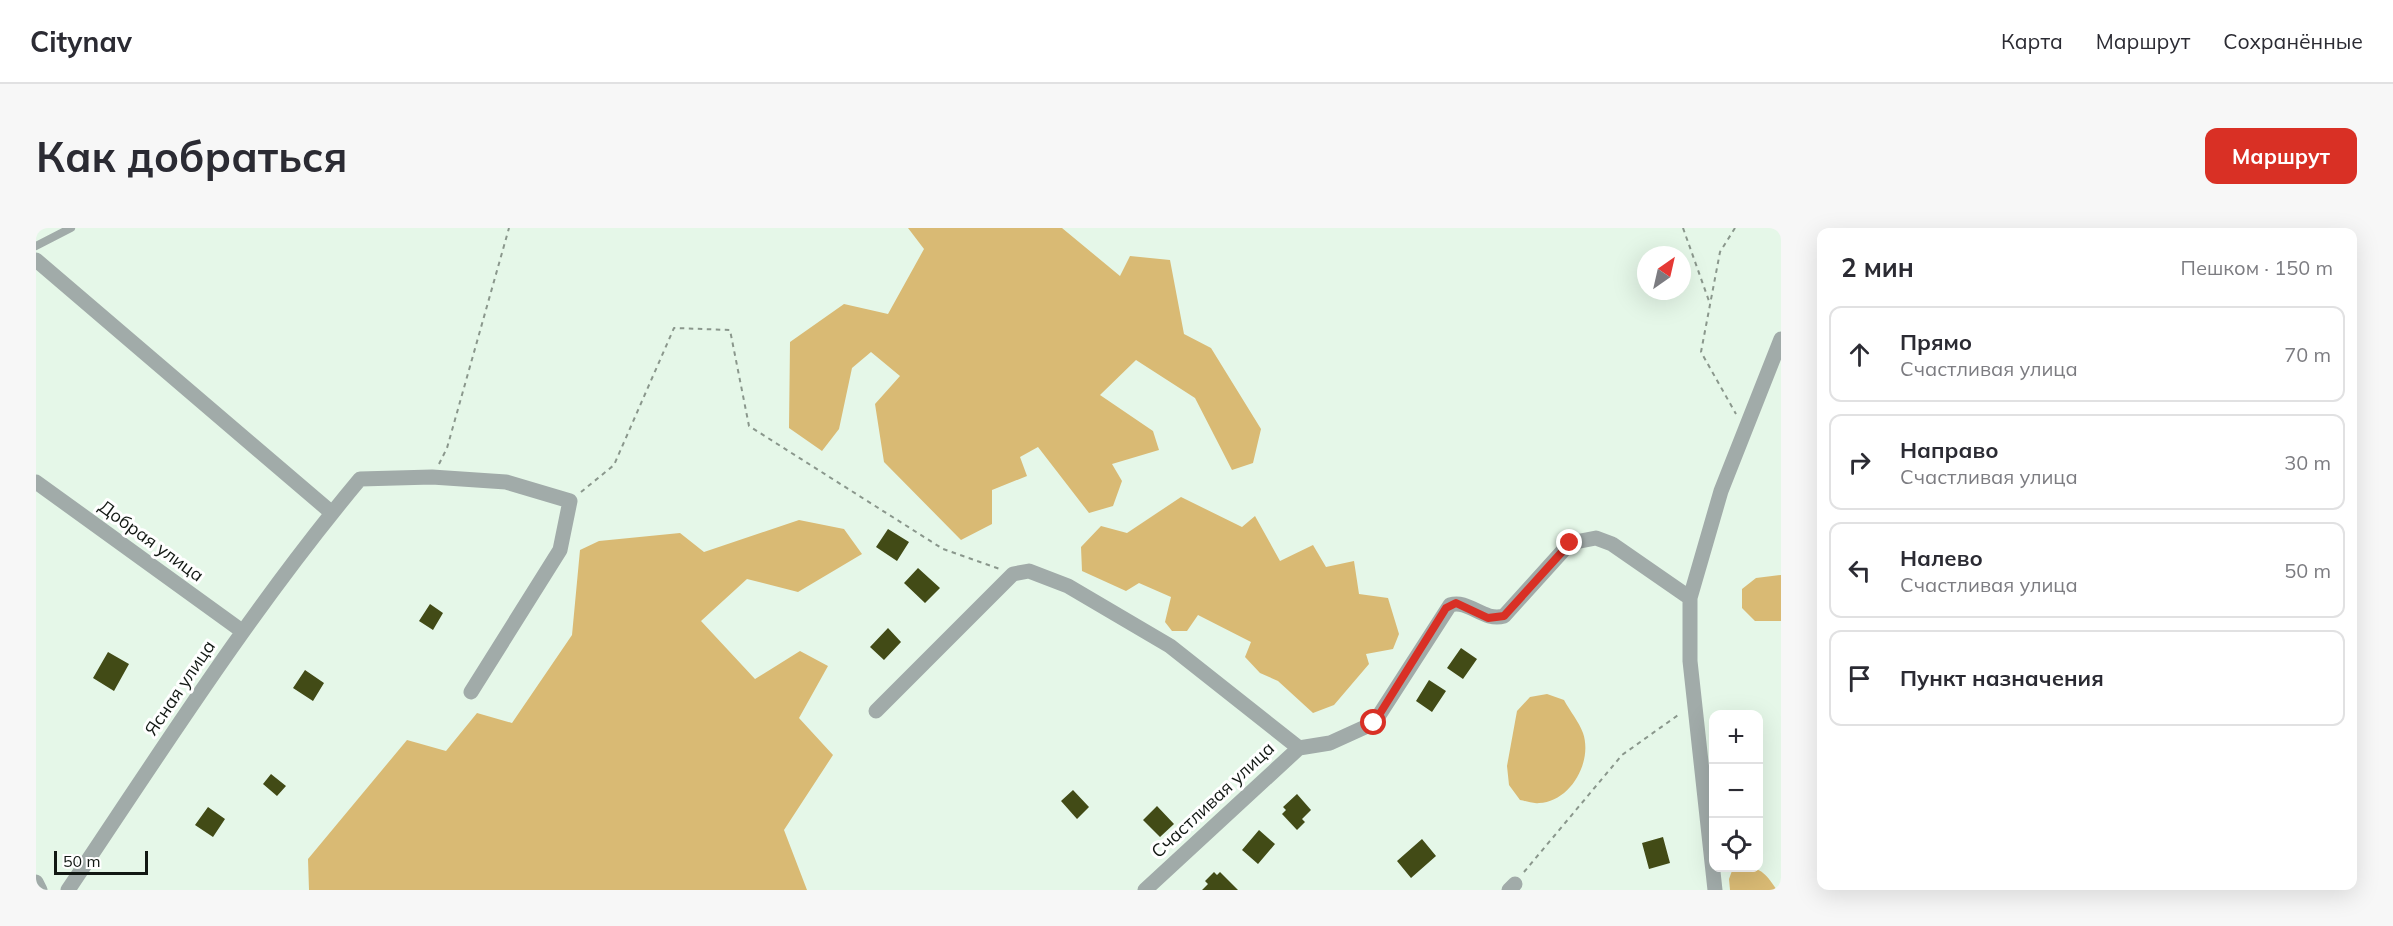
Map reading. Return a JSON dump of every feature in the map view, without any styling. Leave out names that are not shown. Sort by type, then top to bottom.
[{"type":"street","points":[[36,260],[332,513]]},
{"type":"street","points":[[1715,890],[1690,661],[1690,598],[1721,491],[1781,339]]},
{"type":"street","name":"Ясная улица","points":[[68,890],[291,563],[360,479],[432,477],[506,482],[570,501]]},
{"type":"street","name":"Добрая улица","points":[[36,482],[242,632]]},
{"type":"street","points":[[471,692],[560,550],[570,501]]},
{"type":"street","name":"Счастливая улица","points":[[1145,890],[1299,748],[1330,743],[1374,723],[1446,608],[1456,603],[1488,618],[1504,616],[1570,543],[1596,538],[1612,544],[1690,598]]},
{"type":"street","points":[[876,711],[1013,574],[1029,571],[1068,586],[1170,646],[1299,748]]},
{"type":"street","points":[[36,882],[40,890]]},
{"type":"lane","points":[[36,246],[71,228]]},
{"type":"path","points":[[432,477],[447,448],[509,228]]},
{"type":"path","points":[[1683,228],[1710,304]]},
{"type":"path","points":[[1735,228],[1720,252],[1701,352],[1744,429]]},
{"type":"path","points":[[570,501],[614,465],[674,328],[730,330],[749,426],[943,549],[1013,574]]},
{"type":"path","points":[[1512,887],[1622,755],[1695,702]]},
{"type":"shaded area","points":[[908,228],[1062,228],[1120,276],[1130,256],[1170,260],[1184,334],[1211,348],[1261,429],[1253,463],[1232,470],[1195,398],[1136,360],[1100,395],[1153,431],[1159,450],[1112,464],[1122,481],[1113,506],[1089,513],[1038,447],[1020,457],[1027,476],[992,490],[992,524],[961,540],[884,462],[875,404],[900,376],[871,352],[852,368],[839,429],[822,451],[789,428],[790,342],[844,304],[888,314],[924,249]]},
{"type":"shaded area","points":[[1181,497],[1242,527],[1255,516],[1280,561],[1313,545],[1326,567],[1354,561],[1359,594],[1388,598],[1399,634],[1393,649],[1366,654],[1369,664],[1334,705],[1313,713],[1278,681],[1260,673],[1245,657],[1251,642],[1198,615],[1187,631],[1172,631],[1165,622],[1171,597],[1139,583],[1126,591],[1082,571],[1081,547],[1101,526],[1127,533]]},
{"type":"shaded area","points":[[799,520],[844,529],[862,554],[798,592],[747,579],[701,621],[755,679],[800,651],[828,666],[799,718],[833,755],[784,830],[807,890],[309,890],[308,859],[407,740],[446,751],[477,713],[512,723],[572,635],[580,550],[599,541],[680,533],[704,552]]},
{"type":"shaded area","points":[[1781,575],[1781,621],[1755,621],[1742,608],[1742,589],[1756,578]]},
{"type":"shaded area","points":[[1547,694],[1564,700],[1577,721],[1583,733],[1585,756],[1582,768],[1569,788],[1550,801],[1534,803],[1520,800],[1509,785],[1507,766],[1517,711],[1530,697]]},
{"type":"shaded area","points":[[1732,872],[1762,872],[1777,890],[1730,890],[1729,879]]},
{"type":"building","points":[[888,529],[909,542],[897,561],[876,547]]},
{"type":"building","points":[[918,568],[940,588],[925,603],[904,583]]},
{"type":"building","points":[[430,604],[443,613],[433,630],[419,621]]},
{"type":"building","points":[[888,628],[901,642],[884,660],[870,647]]},
{"type":"building","points":[[1461,648],[1477,659],[1463,679],[1447,668]]},
{"type":"building","points":[[108,652],[129,664],[114,691],[93,678]]},
{"type":"building","points":[[305,670],[324,683],[313,701],[293,688]]},
{"type":"building","points":[[1429,680],[1446,691],[1432,712],[1416,701]]},
{"type":"building","points":[[271,774],[286,786],[277,796],[263,784]]},
{"type":"building","points":[[1073,790],[1089,807],[1077,819],[1061,801]]},
{"type":"building","points":[[1297,794],[1311,810],[1302,819],[1305,822],[1297,830],[1282,814],[1286,810],[1283,807]]},
{"type":"building","points":[[1157,806],[1174,824],[1160,837],[1143,820]]},
{"type":"building","points":[[208,807],[225,819],[213,837],[195,825]]},
{"type":"building","points":[[1259,830],[1275,844],[1258,864],[1242,850]]},
{"type":"building","points":[[1663,837],[1670,863],[1649,869],[1642,843]]},
{"type":"building","points":[[1422,839],[1436,856],[1411,878],[1397,861]]},
{"type":"building","points":[[1214,872],[1217,875],[1220,872],[1238,890],[1202,890],[1208,884],[1205,881]]},
{"type":"route","points":[[1374,723],[1446,608],[1456,603],[1488,618],[1495,619],[1504,616],[1570,543]]}]
